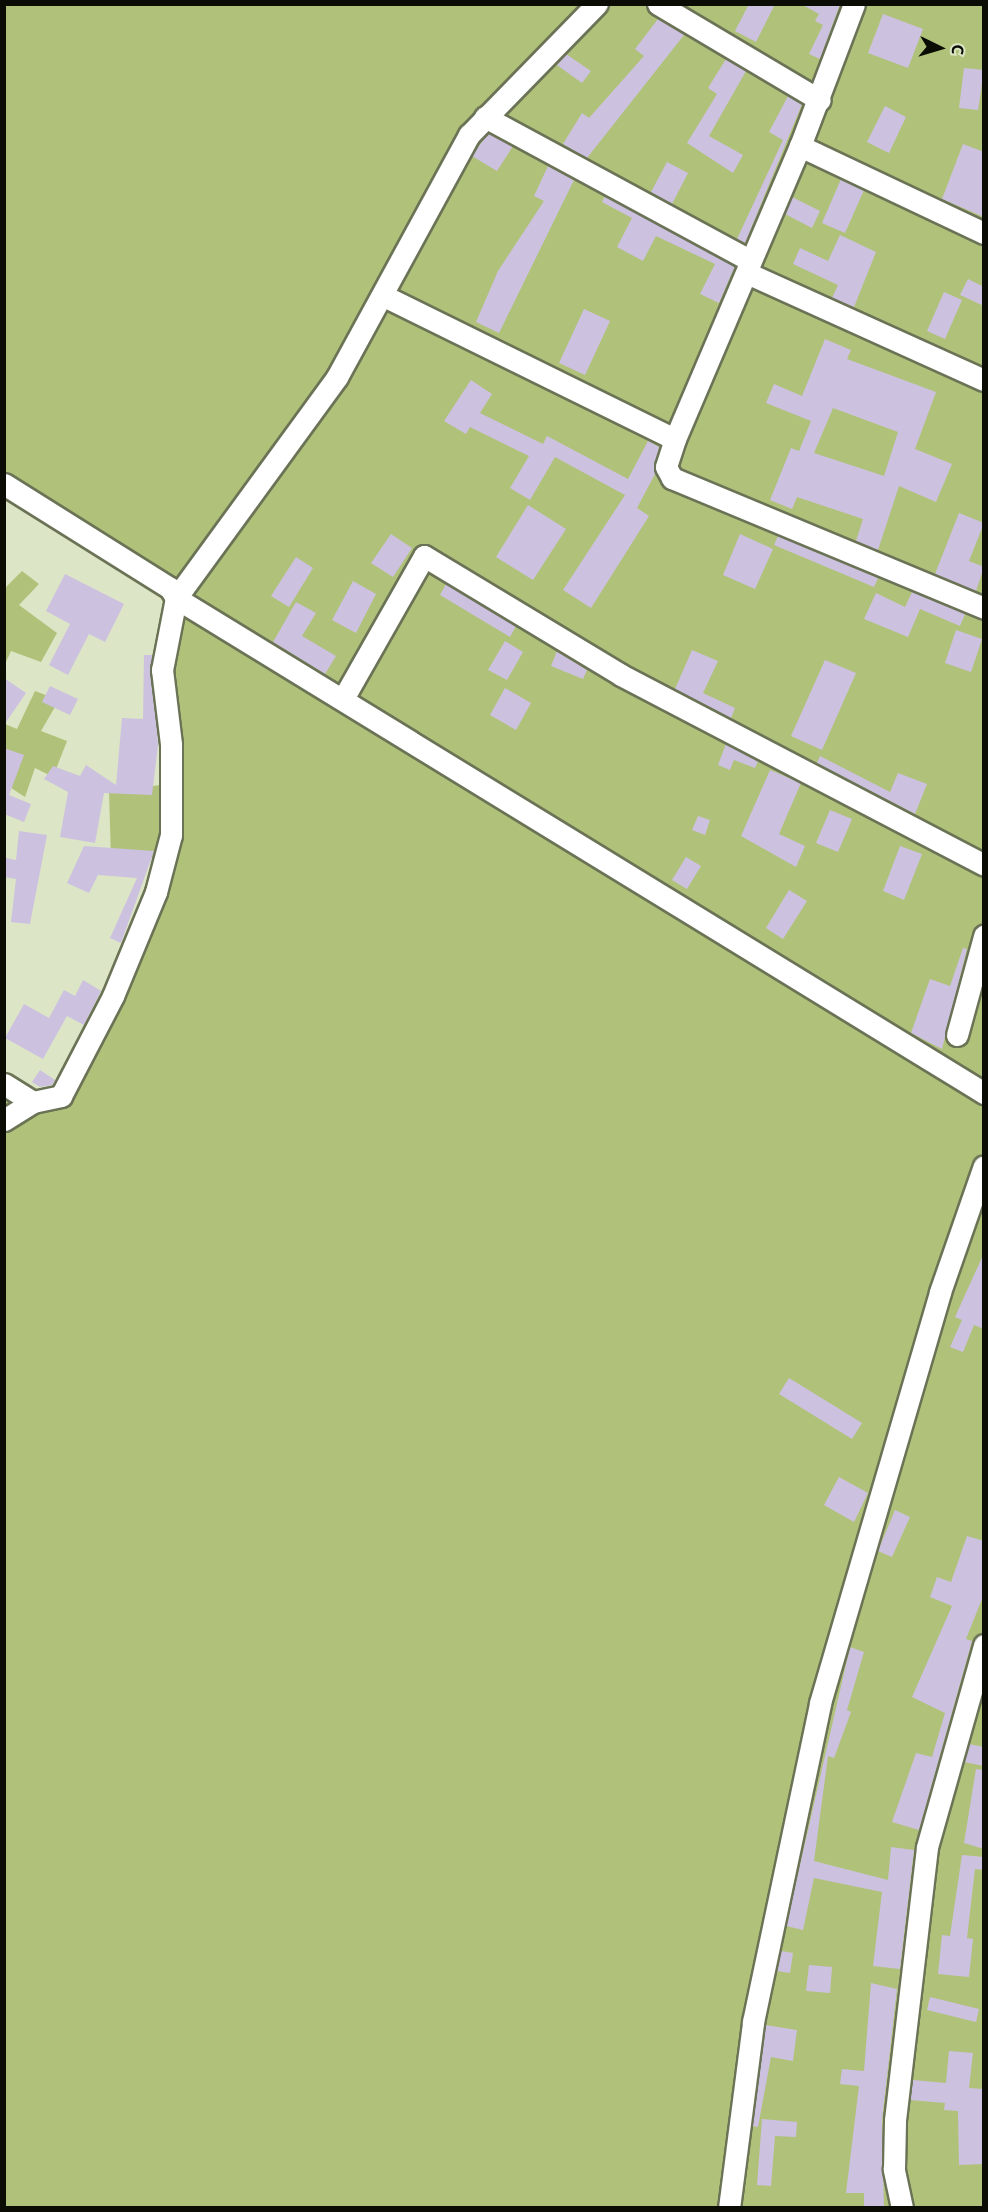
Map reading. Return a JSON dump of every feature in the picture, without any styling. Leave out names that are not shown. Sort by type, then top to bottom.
[{"type":"street","points":[[4,1120],[33,1102],[61,1096],[83,1061],[156,892],[171,835],[171,744],[162,670],[176,598],[279,462],[384,296],[465,143],[485,117],[597,4]]},
{"type":"street","points":[[658,4],[820,100]]},
{"type":"street","points":[[854,4],[820,100],[675,439],[666,467],[672,478],[984,608]]},
{"type":"street","points":[[485,117],[749,266],[984,380]]},
{"type":"street","points":[[800,146],[984,233]]},
{"type":"street","points":[[384,296],[675,439]]},
{"type":"street","points":[[4,484],[170,588],[176,598],[344,697],[984,1093]]},
{"type":"street","points":[[344,697],[424,556],[621,675],[984,865]]},
{"type":"street","points":[[957,1035],[984,936]]},
{"type":"street","points":[[4,1084],[33,1102]]},
{"type":"street","points":[[729,2208],[753,2022],[820,1703],[940,1292],[984,1166]]},
{"type":"street","points":[[902,2208],[894,2169],[895,2120],[927,1847],[984,1645]]},
{"type":"green space","points":[[5,5],[983,5],[983,2207],[5,2207],[4,1072],[33,1102],[61,1096],[171,835],[162,670],[182,595],[5,481]]},
{"type":"green space","points":[[22,571],[39,584],[19,605],[57,633],[41,662],[11,651],[5,664],[5,588]]},
{"type":"green space","points":[[35,691],[59,700],[41,731],[67,741],[53,777],[35,768],[25,797],[5,784],[5,724],[17,729]]},
{"type":"green space","points":[[161,785],[160,858],[111,859],[109,791]]},
{"type":"building","points":[[749,4],[775,4],[756,42],[735,31]]},
{"type":"building","points":[[801,4],[840,4],[820,59],[809,54],[823,25],[815,21],[819,14]]},
{"type":"building","points":[[883,14],[923,29],[908,68],[868,53]]},
{"type":"building","points":[[658,19],[684,35],[587,158],[563,144],[582,113],[589,118],[644,56],[635,49]]},
{"type":"building","points":[[566,54],[591,71],[582,83],[557,65]]},
{"type":"building","points":[[726,59],[746,71],[709,136],[743,155],[733,173],[687,143],[717,94],[708,88]]},
{"type":"building","points":[[964,68],[984,70],[978,110],[959,108]]},
{"type":"building","points":[[788,96],[802,104],[745,243],[737,239],[783,140],[769,132]]},
{"type":"building","points":[[885,106],[906,117],[889,153],[867,142]]},
{"type":"building","points":[[488,133],[513,146],[497,171],[472,156]]},
{"type":"building","points":[[963,144],[984,152],[984,217],[942,199]]},
{"type":"building","points":[[667,162],[688,173],[672,204],[651,192]]},
{"type":"building","points":[[548,166],[574,180],[499,333],[476,322],[498,271],[544,201],[534,196]]},
{"type":"building","points":[[841,179],[864,190],[845,233],[822,223]]},
{"type":"building","points":[[605,196],[735,266],[719,303],[700,294],[715,264],[656,236],[643,261],[617,247],[632,218],[602,202]]},
{"type":"building","points":[[792,197],[820,211],[812,228],[785,214]]},
{"type":"building","points":[[840,235],[876,252],[854,307],[832,298],[838,285],[793,264],[800,248],[828,261]]},
{"type":"building","points":[[968,279],[984,287],[984,306],[960,295]]},
{"type":"building","points":[[944,292],[962,300],[945,339],[927,331]]},
{"type":"building","points":[[584,309],[610,321],[585,375],[559,363]]},
{"type":"building","points":[[825,339],[851,350],[847,359],[936,392],[915,449],[952,464],[936,502],[899,486],[878,550],[856,541],[863,519],[797,497],[792,509],[770,500],[791,448],[799,451],[811,421],[766,403],[774,384],[802,396]],"holes":[[[833,408],[898,432],[884,476],[814,453]]]},
{"type":"building","points":[[471,380],[492,394],[480,413],[543,444],[547,436],[628,479],[648,441],[659,447],[655,474],[637,508],[649,516],[591,608],[563,590],[625,495],[555,457],[530,500],[510,488],[529,456],[470,427],[466,434],[444,421]]},
{"type":"building","points":[[528,505],[566,529],[533,580],[496,557]]},
{"type":"building","points":[[959,513],[984,523],[969,561],[984,567],[976,591],[935,574]]},
{"type":"building","points":[[391,534],[412,548],[393,577],[371,563]]},
{"type":"building","points":[[740,534],[773,549],[755,589],[723,575]]},
{"type":"building","points":[[778,536],[878,578],[874,587],[774,545]]},
{"type":"building","points":[[296,557],[313,568],[289,607],[271,596]]},
{"type":"building","points":[[65,574],[124,604],[105,642],[89,634],[68,675],[49,665],[70,624],[46,611]]},
{"type":"building","points":[[353,581],[376,594],[356,633],[332,620]]},
{"type":"building","points":[[446,584],[516,626],[510,637],[440,595]]},
{"type":"building","points":[[912,592],[965,614],[960,626],[920,609],[908,637],[864,619],[876,593],[905,607]]},
{"type":"building","points":[[296,602],[316,613],[302,636],[336,656],[325,674],[273,642]]},
{"type":"building","points":[[956,630],[982,639],[971,672],[945,663]]},
{"type":"building","points":[[505,641],[523,652],[507,680],[488,670]]},
{"type":"building","points":[[692,650],[718,661],[703,693],[735,708],[731,718],[675,689]]},
{"type":"building","points":[[557,651],[587,670],[583,679],[551,666]]},
{"type":"building","points":[[144,655],[152,655],[158,745],[152,795],[104,793],[95,843],[60,837],[68,792],[44,779],[53,766],[80,776],[86,765],[116,785],[122,718],[143,719]]},
{"type":"building","points":[[825,660],[856,673],[822,750],[791,736]]},
{"type":"building","points":[[4,678],[26,693],[4,725]]},
{"type":"building","points":[[50,686],[78,699],[70,715],[42,702]]},
{"type":"building","points":[[505,688],[531,703],[516,730],[490,715]]},
{"type":"building","points":[[726,744],[758,761],[755,768],[734,760],[730,770],[718,765]]},
{"type":"building","points":[[4,748],[24,755],[9,795],[31,804],[24,822],[4,814]]},
{"type":"building","points":[[820,756],[890,792],[898,773],[927,784],[915,814],[817,763]]},
{"type":"building","points":[[770,770],[801,783],[779,834],[805,846],[796,867],[741,836]]},
{"type":"building","points":[[830,810],[852,819],[838,852],[816,843]]},
{"type":"building","points":[[698,816],[710,820],[705,835],[692,830]]},
{"type":"building","points":[[19,831],[47,835],[30,924],[11,922],[16,879],[4,877],[6,858],[16,860]]},
{"type":"building","points":[[84,846],[154,851],[121,943],[110,938],[137,878],[98,875],[89,893],[67,883]]},
{"type":"building","points":[[900,846],[922,854],[904,900],[883,891]]},
{"type":"building","points":[[686,857],[701,866],[687,889],[672,880]]},
{"type":"building","points":[[789,890],[807,901],[783,939],[766,928]]},
{"type":"building","points":[[963,948],[967,949],[942,1049],[911,1033],[930,979],[950,986]]},
{"type":"building","points":[[83,980],[101,991],[84,1025],[67,1016],[43,1059],[5,1038],[24,1004],[49,1018],[64,990],[75,996]]},
{"type":"building","points":[[40,1070],[55,1080],[52,1085],[40,1087],[32,1082]]},
{"type":"building","points":[[984,1253],[984,1329],[974,1325],[963,1352],[950,1347],[962,1320],[955,1317]]},
{"type":"building","points":[[789,1378],[862,1423],[852,1439],[779,1394]]},
{"type":"building","points":[[839,1477],[868,1493],[854,1522],[824,1505]]},
{"type":"building","points":[[895,1510],[910,1517],[892,1557],[878,1551]]},
{"type":"building","points":[[967,1536],[984,1541],[984,1594],[966,1639],[972,1641],[919,1830],[892,1822],[916,1753],[932,1757],[945,1713],[912,1697],[952,1606],[930,1597],[937,1577],[951,1582]]},
{"type":"building","points":[[850,1647],[864,1652],[847,1710],[851,1712],[834,1758],[828,1756],[814,1861],[888,1880],[891,1847],[914,1850],[900,1969],[873,1966],[882,1892],[814,1878],[803,1930],[786,1926]]},
{"type":"building","points":[[969,1744],[984,1747],[984,1766],[964,1762]]},
{"type":"building","points":[[976,1769],[984,1770],[984,1849],[964,1843]]},
{"type":"building","points":[[962,1855],[984,1857],[984,1870],[975,1869],[967,1938],[973,1939],[969,1977],[938,1974],[942,1935],[950,1936]]},
{"type":"building","points":[[781,1951],[793,1953],[790,1973],[777,1971]]},
{"type":"building","points":[[809,1965],[832,1967],[830,1993],[806,1991]]},
{"type":"building","points":[[871,1983],[897,1989],[882,2120],[884,2208],[864,2208],[864,2193],[846,2193],[859,2086],[840,2084],[842,2069],[864,2071]]},
{"type":"building","points":[[930,1997],[979,2009],[976,2022],[927,2010]]},
{"type":"building","points":[[765,2025],[797,2030],[793,2061],[771,2057],[758,2127],[752,2126]]},
{"type":"building","points":[[949,2051],[973,2053],[969,2088],[984,2089],[984,2164],[959,2165],[958,2111],[944,2110],[945,2103],[910,2100],[913,2080],[946,2083]]},
{"type":"building","points":[[762,2119],[797,2122],[796,2137],[775,2136],[771,2186],[757,2185]]}]
